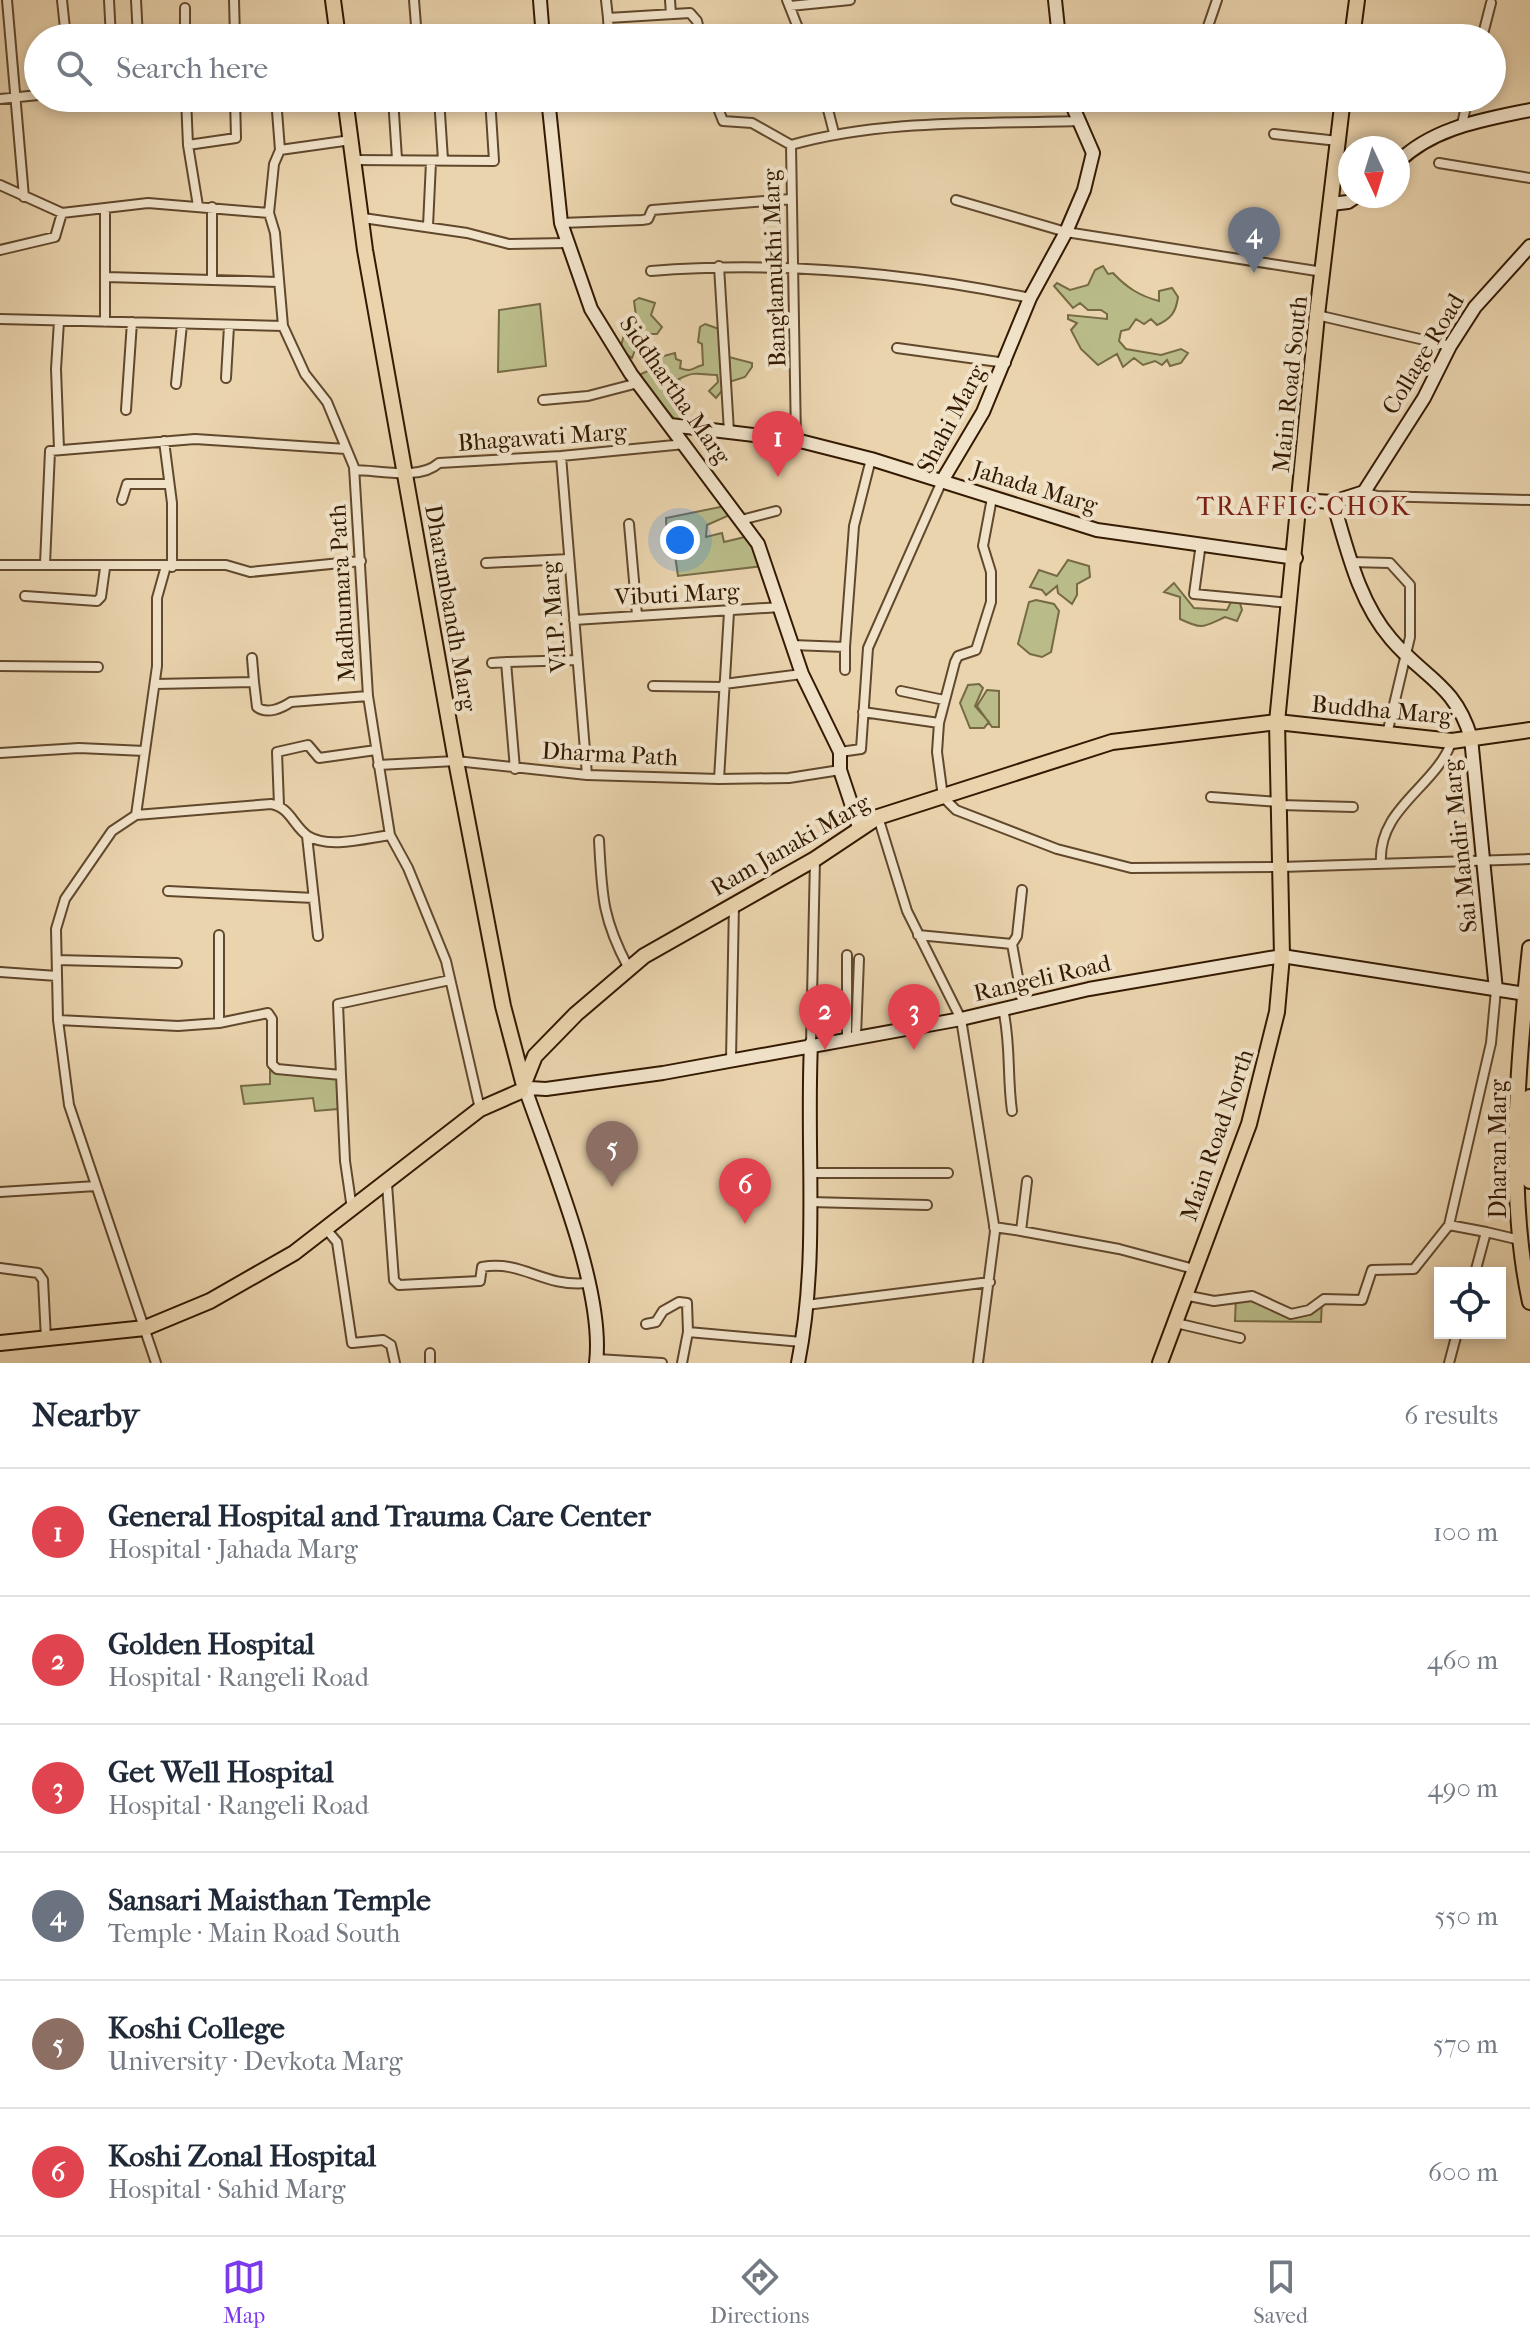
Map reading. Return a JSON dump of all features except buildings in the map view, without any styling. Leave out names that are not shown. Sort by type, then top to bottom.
[{"type":"main road","points":[[333,0],[336,24]]},
{"type":"main road","points":[[1354,24],[1357,0]]},
{"type":"main road","name":"Dharambandh Marg","points":[[347,112],[365,250],[456,761],[503,1006],[525,1087]]},
{"type":"main road","name":"Main Road South","points":[[1339,136],[1341,112]]},
{"type":"main road","name":"Main Road South","points":[[1277,722],[1296,558],[1317,315],[1338,141]]},
{"type":"main road","name":"Buddha Marg","points":[[1277,722],[1452,741],[1530,730]]},
{"type":"main road","name":"Ram Janaki Marg","points":[[525,1087],[535,1056],[628,967],[734,903],[815,859],[878,817],[1112,742],[1277,722]]},
{"type":"main road","name":"Main Road North","points":[[1160,1363],[1249,1124],[1277,1012],[1282,956],[1277,722]]},
{"type":"main road","name":"Dharan Marg","points":[[1530,948],[1518,1109],[1520,1240],[1530,1302]]},
{"type":"main road","points":[[0,1343],[145,1328],[210,1301],[294,1253],[480,1109],[525,1087]]},
{"type":"main road","name":"Dharan Marg","points":[[1530,1097],[1530,1181]]},
{"type":"street","points":[[7,0],[24,197]]},
{"type":"street","points":[[62,0],[65,24]]},
{"type":"street","points":[[109,0],[110,24]]},
{"type":"street","points":[[136,0],[137,24]]},
{"type":"street","points":[[234,0],[235,24]]},
{"type":"street","points":[[414,0],[416,24]]},
{"type":"street","points":[[540,0],[542,24]]},
{"type":"street","points":[[606,0],[608,24]]},
{"type":"street","points":[[670,0],[671,14]]},
{"type":"street","points":[[796,24],[788,3],[850,0]]},
{"type":"street","points":[[1055,0],[1058,24]]},
{"type":"street","points":[[1209,24],[1217,0]]},
{"type":"street","points":[[1486,24],[1491,3]]},
{"type":"street","points":[[185,8],[185,24]]},
{"type":"street","points":[[608,18],[671,14],[694,16],[697,24]]},
{"type":"street","points":[[0,99],[24,97]]},
{"type":"street","points":[[1410,150],[1462,124],[1530,110]]},
{"type":"street","points":[[187,112],[188,145],[198,206]]},
{"type":"street","points":[[188,145],[236,138],[235,112]]},
{"type":"street","name":"Madhumara Path","points":[[277,112],[280,150],[274,164],[269,213],[275,233],[283,326],[305,374],[327,402],[354,470],[368,696],[390,835],[413,881],[450,980],[480,1109]]},
{"type":"street","points":[[394,112],[397,159]]},
{"type":"street","points":[[440,112],[443,160]]},
{"type":"street","points":[[354,160],[494,161],[491,112]]},
{"type":"street","name":"Siddhartha Marg","points":[[549,112],[561,223],[591,309],[638,383],[758,544],[782,606],[802,674],[840,752],[840,770],[859,827]]},
{"type":"street","points":[[719,112],[723,121],[752,123],[791,145]]},
{"type":"street","points":[[829,112],[834,133]]},
{"type":"street","name":"Shahi Marg","points":[[840,752],[861,749],[868,648],[942,481],[967,443],[1006,363],[1030,298],[1066,232],[1084,190],[1093,153],[1074,112]]},
{"type":"street","points":[[1462,124],[1465,112]]},
{"type":"street","name":"Banglamukhi Marg","points":[[796,440],[791,145],[834,133],[886,127],[1078,121]]},
{"type":"street","points":[[1274,134],[1338,141]]},
{"type":"street","points":[[280,150],[351,140]]},
{"type":"street","points":[[428,226],[431,162]]},
{"type":"street","points":[[1439,163],[1530,178]]},
{"type":"street","points":[[0,185],[62,213],[148,203],[269,213]]},
{"type":"street","points":[[561,223],[642,220],[648,219],[652,210],[791,199]]},
{"type":"street","points":[[956,200],[1066,232],[1324,272]]},
{"type":"street","points":[[1331,204],[1338,203]]},
{"type":"street","points":[[212,207],[212,280]]},
{"type":"street","points":[[105,208],[105,322]]},
{"type":"street","points":[[0,250],[55,237],[62,213]]},
{"type":"street","points":[[363,218],[428,226],[509,244],[566,243]]},
{"type":"street","name":"Collage Road","points":[[1364,492],[1424,398],[1450,346],[1484,295],[1529,250]]},
{"type":"street","points":[[719,266],[729,432]]},
{"type":"street","points":[[651,271],[719,266],[793,267],[937,279],[1030,298]]},
{"type":"street","points":[[106,277],[278,282]]},
{"type":"street","points":[[1317,315],[1450,346]]},
{"type":"street","points":[[0,319],[283,326]]},
{"type":"street","points":[[59,321],[56,369],[59,449]]},
{"type":"street","points":[[126,410],[132,322]]},
{"type":"street","points":[[176,384],[182,324]]},
{"type":"street","points":[[226,378],[229,326]]},
{"type":"street","points":[[897,348],[1006,363]]},
{"type":"street","points":[[543,400],[588,396],[638,383]]},
{"type":"street","name":"Jahada Marg","points":[[670,425],[796,440],[871,459],[1097,530],[1296,558]]},
{"type":"street","points":[[45,564],[47,454],[59,449],[195,439],[346,449]]},
{"type":"street","points":[[136,815],[155,684],[155,614],[169,566],[169,484],[164,441]]},
{"type":"street","name":"Bhagawati Marg","points":[[354,470],[405,473],[432,469],[439,463],[561,456],[685,444]]},
{"type":"street","name":"V.I.P. Marg","points":[[561,456],[587,775]]},
{"type":"street","points":[[845,670],[854,526],[871,459]]},
{"type":"street","points":[[122,500],[127,484],[169,484]]},
{"type":"street","points":[[1300,500],[1333,502],[1364,492],[1377,496],[1530,500]]},
{"type":"street","points":[[992,498],[983,546],[991,572],[991,602],[981,642],[976,650],[958,656],[939,723],[937,752],[943,797],[956,810],[1057,849],[1131,868],[1486,863],[1530,859]]},
{"type":"street","name":"Sai Mandir Marg","points":[[1333,502],[1367,602],[1390,638],[1454,697],[1471,738],[1486,863],[1496,990]]},
{"type":"street","points":[[741,520],[776,511]]},
{"type":"street","points":[[629,524],[637,615]]},
{"type":"street","points":[[1201,543],[1194,594],[1291,603]]},
{"type":"street","points":[[486,563],[569,559]]},
{"type":"street","points":[[0,565],[105,568],[226,565],[250,572],[361,561]]},
{"type":"street","points":[[1351,562],[1390,563],[1402,572],[1411,593],[1407,655],[1387,734]]},
{"type":"street","points":[[25,596],[97,601],[101,597],[105,568]]},
{"type":"street","name":"Vibuti Marg","points":[[574,620],[729,612],[782,606]]},
{"type":"street","points":[[719,779],[729,612]]},
{"type":"street","points":[[792,645],[845,647]]},
{"type":"street","points":[[252,658],[257,707],[263,710],[280,709],[291,702],[368,696]]},
{"type":"street","points":[[492,663],[577,660]]},
{"type":"street","points":[[506,662],[515,769]]},
{"type":"street","points":[[0,666],[98,667]]},
{"type":"street","points":[[653,686],[724,686],[802,674]]},
{"type":"street","points":[[155,684],[254,682]]},
{"type":"street","points":[[901,691],[944,700]]},
{"type":"street","points":[[863,712],[939,723]]},
{"type":"street","points":[[1381,864],[1380,843],[1392,820],[1439,767],[1452,741]]},
{"type":"street","points":[[376,750],[319,758],[308,745],[277,752],[279,805],[307,836],[323,841],[390,835]]},
{"type":"street","points":[[0,753],[79,748],[145,751]]},
{"type":"street","name":"Dharma Path","points":[[378,765],[456,761],[587,775],[719,779],[789,778],[840,770]]},
{"type":"street","points":[[1211,797],[1353,807]]},
{"type":"street","points":[[156,1363],[69,1105],[58,1020],[56,929],[65,899],[112,831],[136,815],[279,805]]},
{"type":"street","points":[[878,817],[918,935],[961,1019],[994,1227],[990,1282],[978,1363]]},
{"type":"street","points":[[307,836],[318,936]]},
{"type":"street","points":[[599,840],[602,904],[607,926],[628,967]]},
{"type":"street","points":[[798,1363],[806,1305],[810,1202],[815,859]]},
{"type":"street","points":[[1022,890],[1017,936],[1012,944],[1023,1005]]},
{"type":"street","points":[[168,891],[314,898]]},
{"type":"street","points":[[731,1059],[734,903]]},
{"type":"street","points":[[219,935],[219,1023]]},
{"type":"street","points":[[918,935],[1012,944]]},
{"type":"street","points":[[847,955],[845,976],[851,1037]]},
{"type":"street","name":"Rangeli Road","points":[[525,1087],[546,1089],[633,1077],[961,1019],[1089,989],[1282,956],[1528,994]]},
{"type":"street","points":[[851,1037],[859,959]]},
{"type":"street","points":[[57,960],[177,963]]},
{"type":"street","points":[[0,972],[57,976]]},
{"type":"street","points":[[845,976],[858,976]]},
{"type":"street","points":[[352,1210],[345,1161],[338,1004],[450,980]]},
{"type":"street","points":[[1183,1295],[1214,1301],[1252,1296],[1291,1314],[1309,1310],[1324,1299],[1357,1301],[1365,1297],[1372,1270],[1414,1269],[1449,1225],[1491,1043],[1496,990]]},
{"type":"street","points":[[1003,1009],[1010,1039],[1008,1081],[1012,1111]]},
{"type":"street","points":[[58,1020],[178,1026],[219,1023],[268,1013],[272,1019],[272,1064],[277,1069],[341,1075]]},
{"type":"street","points":[[525,1087],[573,1227],[598,1331],[597,1361],[662,1363]]},
{"type":"street","points":[[809,1173],[948,1173]]},
{"type":"street","points":[[1021,1231],[1027,1181]]},
{"type":"street","points":[[387,1184],[394,1280],[399,1285],[480,1281],[482,1267],[496,1264],[518,1267],[544,1281],[587,1283]]},
{"type":"street","points":[[0,1192],[96,1186]]},
{"type":"street","points":[[810,1202],[927,1205]]},
{"type":"street","points":[[1449,1225],[1520,1240]]},
{"type":"street","points":[[994,1227],[1119,1249],[1194,1269]]},
{"type":"street","points":[[326,1229],[337,1242],[352,1343],[383,1340],[391,1345],[395,1363]]},
{"type":"street","points":[[1477,1267],[1486,1232]]},
{"type":"street","points":[[0,1268],[38,1273],[43,1280],[46,1339]]},
{"type":"street","points":[[806,1305],[990,1282]]},
{"type":"street","points":[[646,1324],[656,1322],[665,1309],[682,1301],[688,1306],[688,1332],[682,1363]]},
{"type":"street","points":[[1176,1323],[1240,1338]]},
{"type":"street","points":[[688,1332],[802,1342]]},
{"type":"street","points":[[1449,1363],[1455,1339]]},
{"type":"green space","points":[[1103,266],[1108,274],[1113,273],[1134,291],[1152,299],[1159,301],[1159,291],[1172,288],[1178,297],[1169,317],[1157,325],[1151,319],[1144,324],[1136,319],[1129,329],[1121,331],[1119,341],[1126,349],[1161,355],[1181,349],[1188,353],[1181,363],[1170,366],[1167,360],[1162,365],[1155,361],[1143,365],[1134,358],[1123,367],[1117,354],[1098,365],[1081,349],[1071,330],[1077,323],[1068,319],[1068,315],[1107,319],[1107,314],[1101,310],[1088,310],[1080,303],[1073,308],[1054,286],[1057,283],[1070,290],[1088,285],[1095,270]]},
{"type":"green space","points":[[639,298],[655,303],[651,315],[662,327],[657,334],[641,334],[632,358],[620,350],[624,334],[638,331],[634,301]]},
{"type":"green space","points":[[540,304],[546,366],[498,372],[499,310]]},
{"type":"green space","points":[[705,324],[719,329],[721,355],[752,363],[752,367],[745,377],[729,382],[716,398],[709,391],[718,382],[717,375],[694,374],[679,379],[687,409],[686,420],[678,423],[640,381],[641,374],[655,368],[656,358],[675,353],[676,359],[681,361],[680,368],[690,370],[703,365],[702,344],[698,342],[700,327]]},
{"type":"green space","points":[[725,506],[732,514],[707,525],[706,537],[722,533],[724,542],[749,536],[763,566],[678,576],[673,541],[667,541],[666,518]]},
{"type":"green space","points":[[1068,560],[1089,566],[1090,577],[1077,584],[1077,595],[1072,604],[1058,593],[1057,586],[1046,595],[1042,590],[1030,587],[1039,570],[1057,576]]},
{"type":"green space","points":[[1174,583],[1194,608],[1227,610],[1232,600],[1239,600],[1242,610],[1237,621],[1225,617],[1199,626],[1180,619],[1180,597],[1164,592]]},
{"type":"green space","points":[[1036,600],[1054,604],[1059,611],[1051,652],[1042,657],[1030,654],[1018,644],[1029,602]]},
{"type":"green space","points":[[979,684],[983,688],[975,706],[989,722],[984,728],[970,728],[960,703],[968,685]]},
{"type":"green space","points":[[987,690],[999,691],[999,727],[992,727],[977,706]]},
{"type":"green space","points":[[270,1071],[337,1077],[338,1109],[315,1111],[313,1098],[244,1104],[241,1086],[270,1084]]},
{"type":"green space","points":[[1236,1296],[1246,1296],[1297,1313],[1322,1300],[1321,1322],[1235,1321]]},
{"type":"place","name":"Sansari Maisthan Temple","points":[[1254,273]]},
{"type":"place","name":"General Hospital and Trauma Care Center","points":[[778,477]]},
{"type":"place","name":"Golden Hospital","points":[[825,1050]]},
{"type":"place","name":"Get Well Hospital","points":[[914,1050]]},
{"type":"place","name":"Koshi College","points":[[612,1187]]},
{"type":"place","name":"Koshi Zonal Hospital","points":[[745,1224]]},
{"type":"district","name":"TRAFFIC CHOK","points":[[1304,506]]}]
